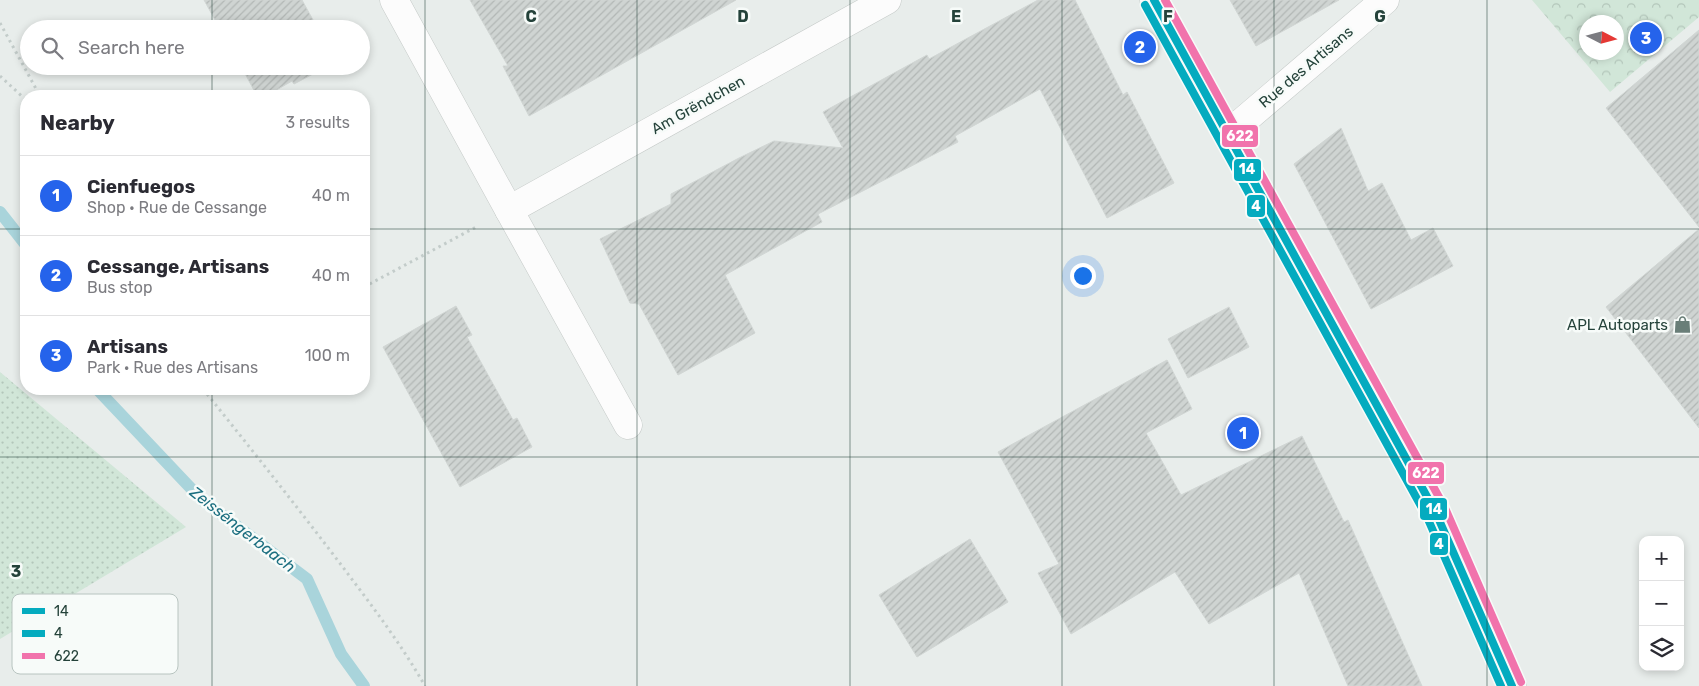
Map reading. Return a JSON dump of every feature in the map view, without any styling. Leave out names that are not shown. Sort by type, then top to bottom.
[{"type":"street","points":[[394,0],[628,425]]},
{"type":"street","name":"Am Grëndchen","points":[[509,210],[887,0]]},
{"type":"street","points":[[1154,0],[1436,513],[1512,686]]},
{"type":"street","name":"Rue des Artisans","points":[[1228,134],[1385,0]]},
{"type":"path","points":[[0,23],[20,60]]},
{"type":"path","points":[[28,75],[37,90]]},
{"type":"path","points":[[0,76],[20,94]]},
{"type":"path","points":[[370,284],[509,210]]},
{"type":"path","points":[[208,395],[293,502],[387,626],[410,658],[425,686]]},
{"type":"green space","points":[[1532,0],[1699,0],[1699,17],[1610,92],[1583,60],[1624,60],[1624,15],[1579,15],[1579,55]]},
{"type":"green space","points":[[0,372],[20,389],[20,395],[28,395],[186,527],[75,594],[12,594],[12,632],[0,639]]},
{"type":"building","points":[[204,0],[302,0],[313,20],[215,20]]},
{"type":"building","points":[[470,0],[736,0],[529,116],[503,66],[508,66]]},
{"type":"building","points":[[1038,0],[1075,0],[1123,95],[1127,92],[1174,183],[1107,218],[1040,89],[955,136],[958,142],[818,214],[822,222],[725,275],[755,333],[678,375],[639,304],[630,303],[600,239],[671,204],[671,194],[774,141],[843,148],[823,112],[927,55],[929,59]]},
{"type":"building","points":[[1230,0],[1339,0],[1256,46]]},
{"type":"building","points":[[1699,30],[1699,227],[1606,108]]},
{"type":"building","points":[[246,75],[311,75],[294,84],[292,81],[276,90],[254,90]]},
{"type":"building","points":[[1341,128],[1368,191],[1382,183],[1411,240],[1433,228],[1453,266],[1371,309],[1294,164]]},
{"type":"building","points":[[1699,229],[1699,428],[1606,307]]},
{"type":"building","points":[[456,306],[472,335],[467,337],[513,420],[517,418],[532,447],[460,487],[383,347]]},
{"type":"building","points":[[1229,307],[1249,347],[1188,378],[1168,339]]},
{"type":"building","points":[[1167,360],[1192,409],[1146,433],[1181,495],[1302,436],[1344,522],[1348,520],[1422,686],[1348,686],[1299,573],[1209,624],[1175,572],[1071,634],[1038,573],[1059,564],[998,452]]},
{"type":"building","points":[[970,539],[1008,602],[917,657],[879,595]]},
{"type":"waterway","name":"Zeisséngerbaach","points":[[0,212],[20,237]]},
{"type":"waterway","name":"Zeisséngerbaach","points":[[103,395],[201,499],[307,579],[341,654],[364,686]]},
{"type":"transit line","name":"14","points":[[1154,0],[1436,513],[1512,686]]},
{"type":"transit line","name":"622","points":[[1165,0],[1445,508],[1521,682]]},
{"type":"transit line","name":"4","points":[[1145,5],[1427,517],[1501,686]]},
{"type":"place","name":"Artisans","points":[[1646,38]]},
{"type":"place","name":"Cessange, Artisans","points":[[1140,47]]},
{"type":"place","name":"APL Autoparts","points":[[1682,325]]},
{"type":"place","name":"Cienfuegos","points":[[1243,433]]}]
